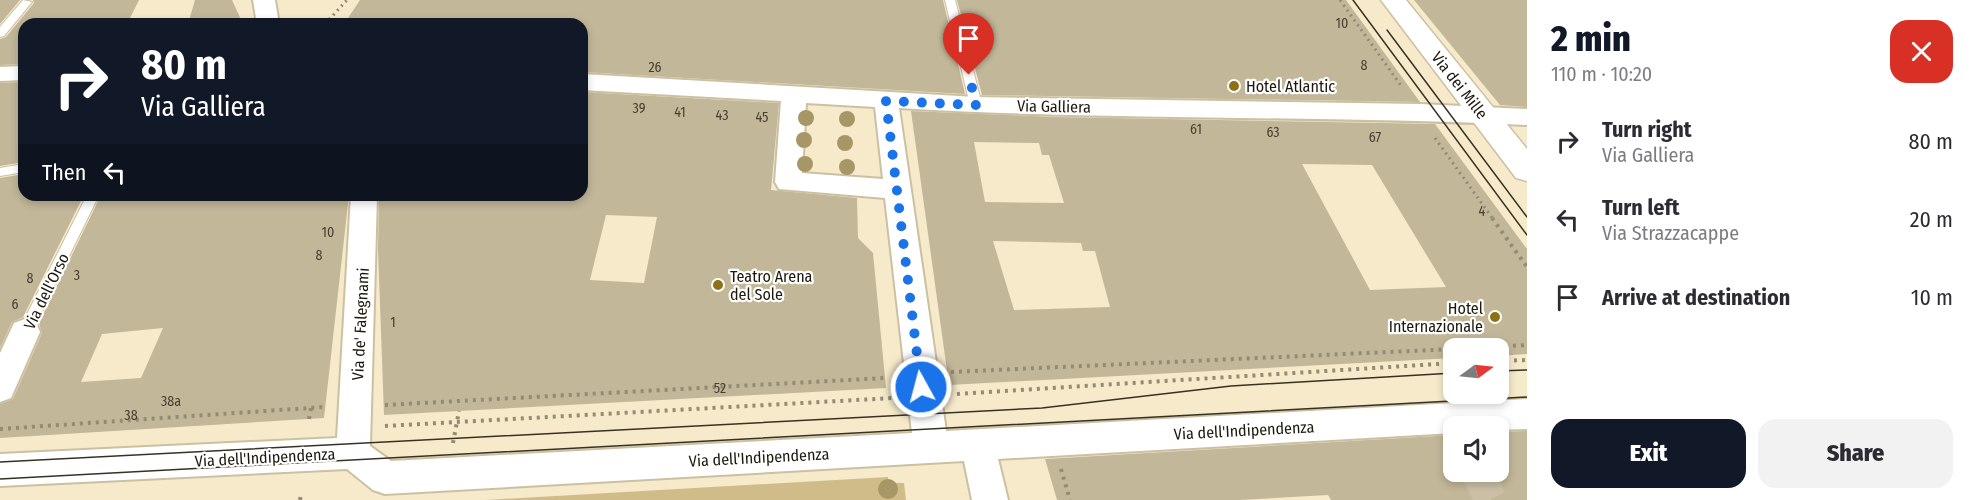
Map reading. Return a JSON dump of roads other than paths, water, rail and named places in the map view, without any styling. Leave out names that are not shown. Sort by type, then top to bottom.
[{"type":"street","points":[[264,0],[267,18]]},
{"type":"street","name":"Via dei Mille","points":[[1393,0],[1527,170]]},
{"type":"street","points":[[0,74],[18,73]]},
{"type":"street","name":"Via Galliera","points":[[588,82],[976,105],[1527,117]]},
{"type":"street","points":[[794,96],[788,182],[895,180]]},
{"type":"street","points":[[886,101],[931,447]]},
{"type":"street","name":"Via de' Falegnami","points":[[353,453],[364,201]]},
{"type":"street","name":"Via dell'Orso","points":[[0,388],[25,332]]},
{"type":"street","name":"Via dell'Indipendenza","points":[[0,470],[353,453],[380,489],[931,447],[1527,414]]},
{"type":"street","points":[[977,445],[990,500]]},
{"type":"lane","points":[[950,0],[976,105]]},
{"type":"lane","points":[[0,34],[27,2]]},
{"type":"lane","points":[[0,172],[18,169]]},
{"type":"lane","name":"Via dell'Orso","points":[[25,332],[90,201]]},
{"type":"tunnel","points":[[1482,482],[1491,500]]},
{"type":"tram line","points":[[1353,0],[1527,235]]},
{"type":"tram line","points":[[1387,30],[1527,217]]},
{"type":"tram line","points":[[1509,371],[1527,370]]},
{"type":"tram line","points":[[0,462],[1042,408],[1231,386],[1443,374]]},
{"type":"tram line","points":[[0,479],[1527,397]]},
{"type":"place","name":"Hotel Atlantic","points":[[1234,86]]},
{"type":"place","name":"Teatro Arena del Sole","points":[[718,285]]},
{"type":"place","name":"Hotel Internazionale","points":[[1495,317]]}]
